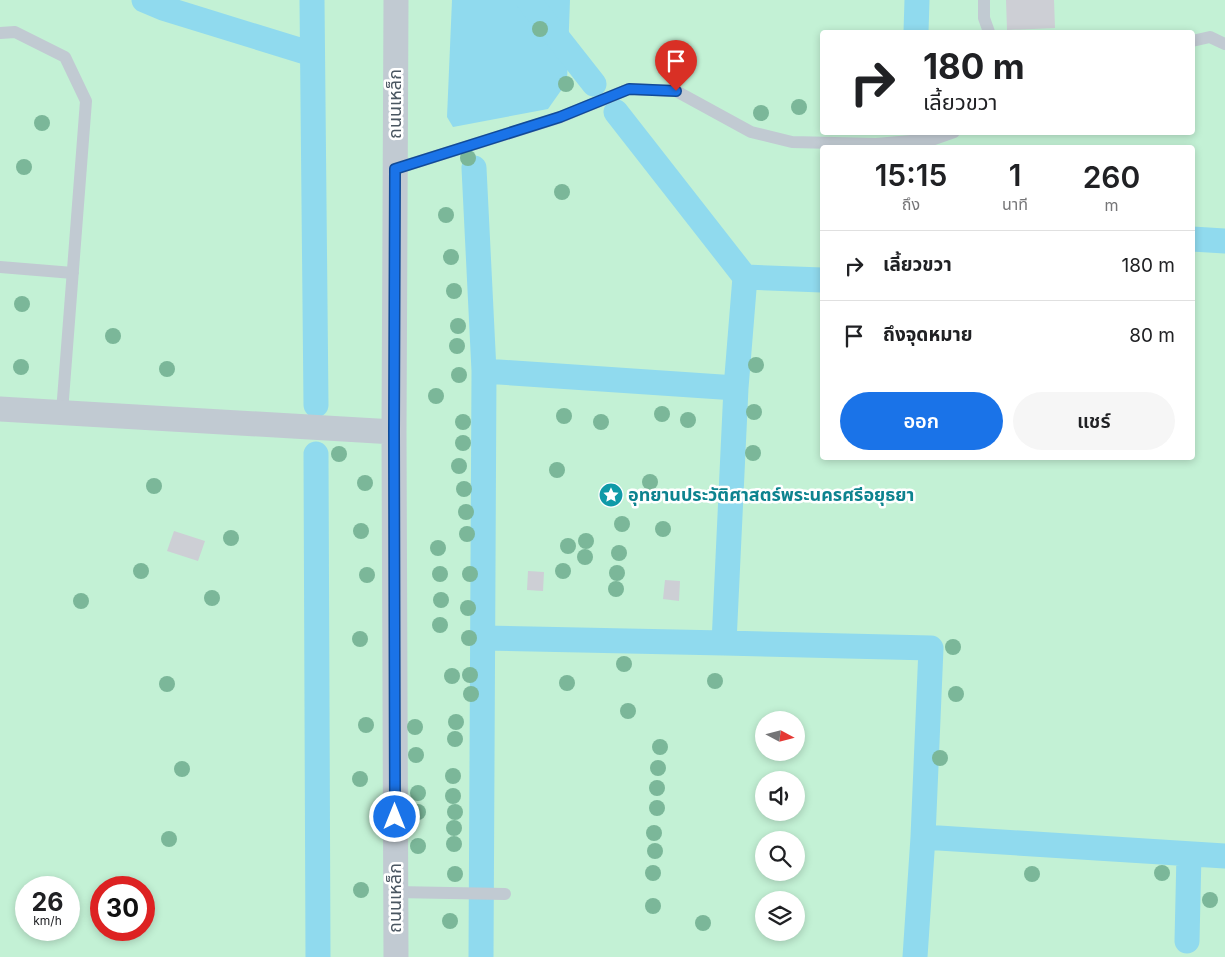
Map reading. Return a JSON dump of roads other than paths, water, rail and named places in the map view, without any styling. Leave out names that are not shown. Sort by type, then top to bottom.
[{"type":"street","name":"ถนนเหล็ก","points":[[396,0],[394,432],[396,957]]},
{"type":"street","points":[[0,409],[394,432]]},
{"type":"lane","points":[[984,0],[984,18],[988,30]]},
{"type":"lane","points":[[0,33],[15,32],[65,57],[86,101],[62,412]]},
{"type":"lane","points":[[1195,40],[1210,37],[1225,44]]},
{"type":"lane","points":[[395,169],[560,117],[629,89],[676,91],[751,132],[792,142],[876,144],[934,139],[945,135]]},
{"type":"lane","points":[[0,267],[73,273]]},
{"type":"lane","points":[[395,892],[505,894]]},
{"type":"water","points":[[452,0],[570,0],[567,82],[548,109],[453,127],[447,117]]},
{"type":"waterway","points":[[144,0],[163,8],[312,54]]},
{"type":"waterway","points":[[312,0],[316,405]]},
{"type":"waterway","points":[[528,0],[594,84]]},
{"type":"waterway","points":[[916,30],[917,0]]},
{"type":"waterway","points":[[616,112],[745,277]]},
{"type":"waterway","points":[[474,168],[484,371],[481,957]]},
{"type":"waterway","points":[[1195,239],[1225,241]]},
{"type":"waterway","points":[[820,280],[745,277],[736,388],[724,643],[931,648],[923,837],[915,957]]},
{"type":"waterway","points":[[484,371],[736,388]]},
{"type":"waterway","points":[[316,454],[318,957]]},
{"type":"waterway","points":[[483,638],[724,643]]},
{"type":"waterway","points":[[923,837],[1225,856]]},
{"type":"waterway","points":[[1187,941],[1189,854]]},
{"type":"place","name":"อุทยานประวัติศาสตร์พระนครศรีอยุธยา","points":[[611,495]]}]
